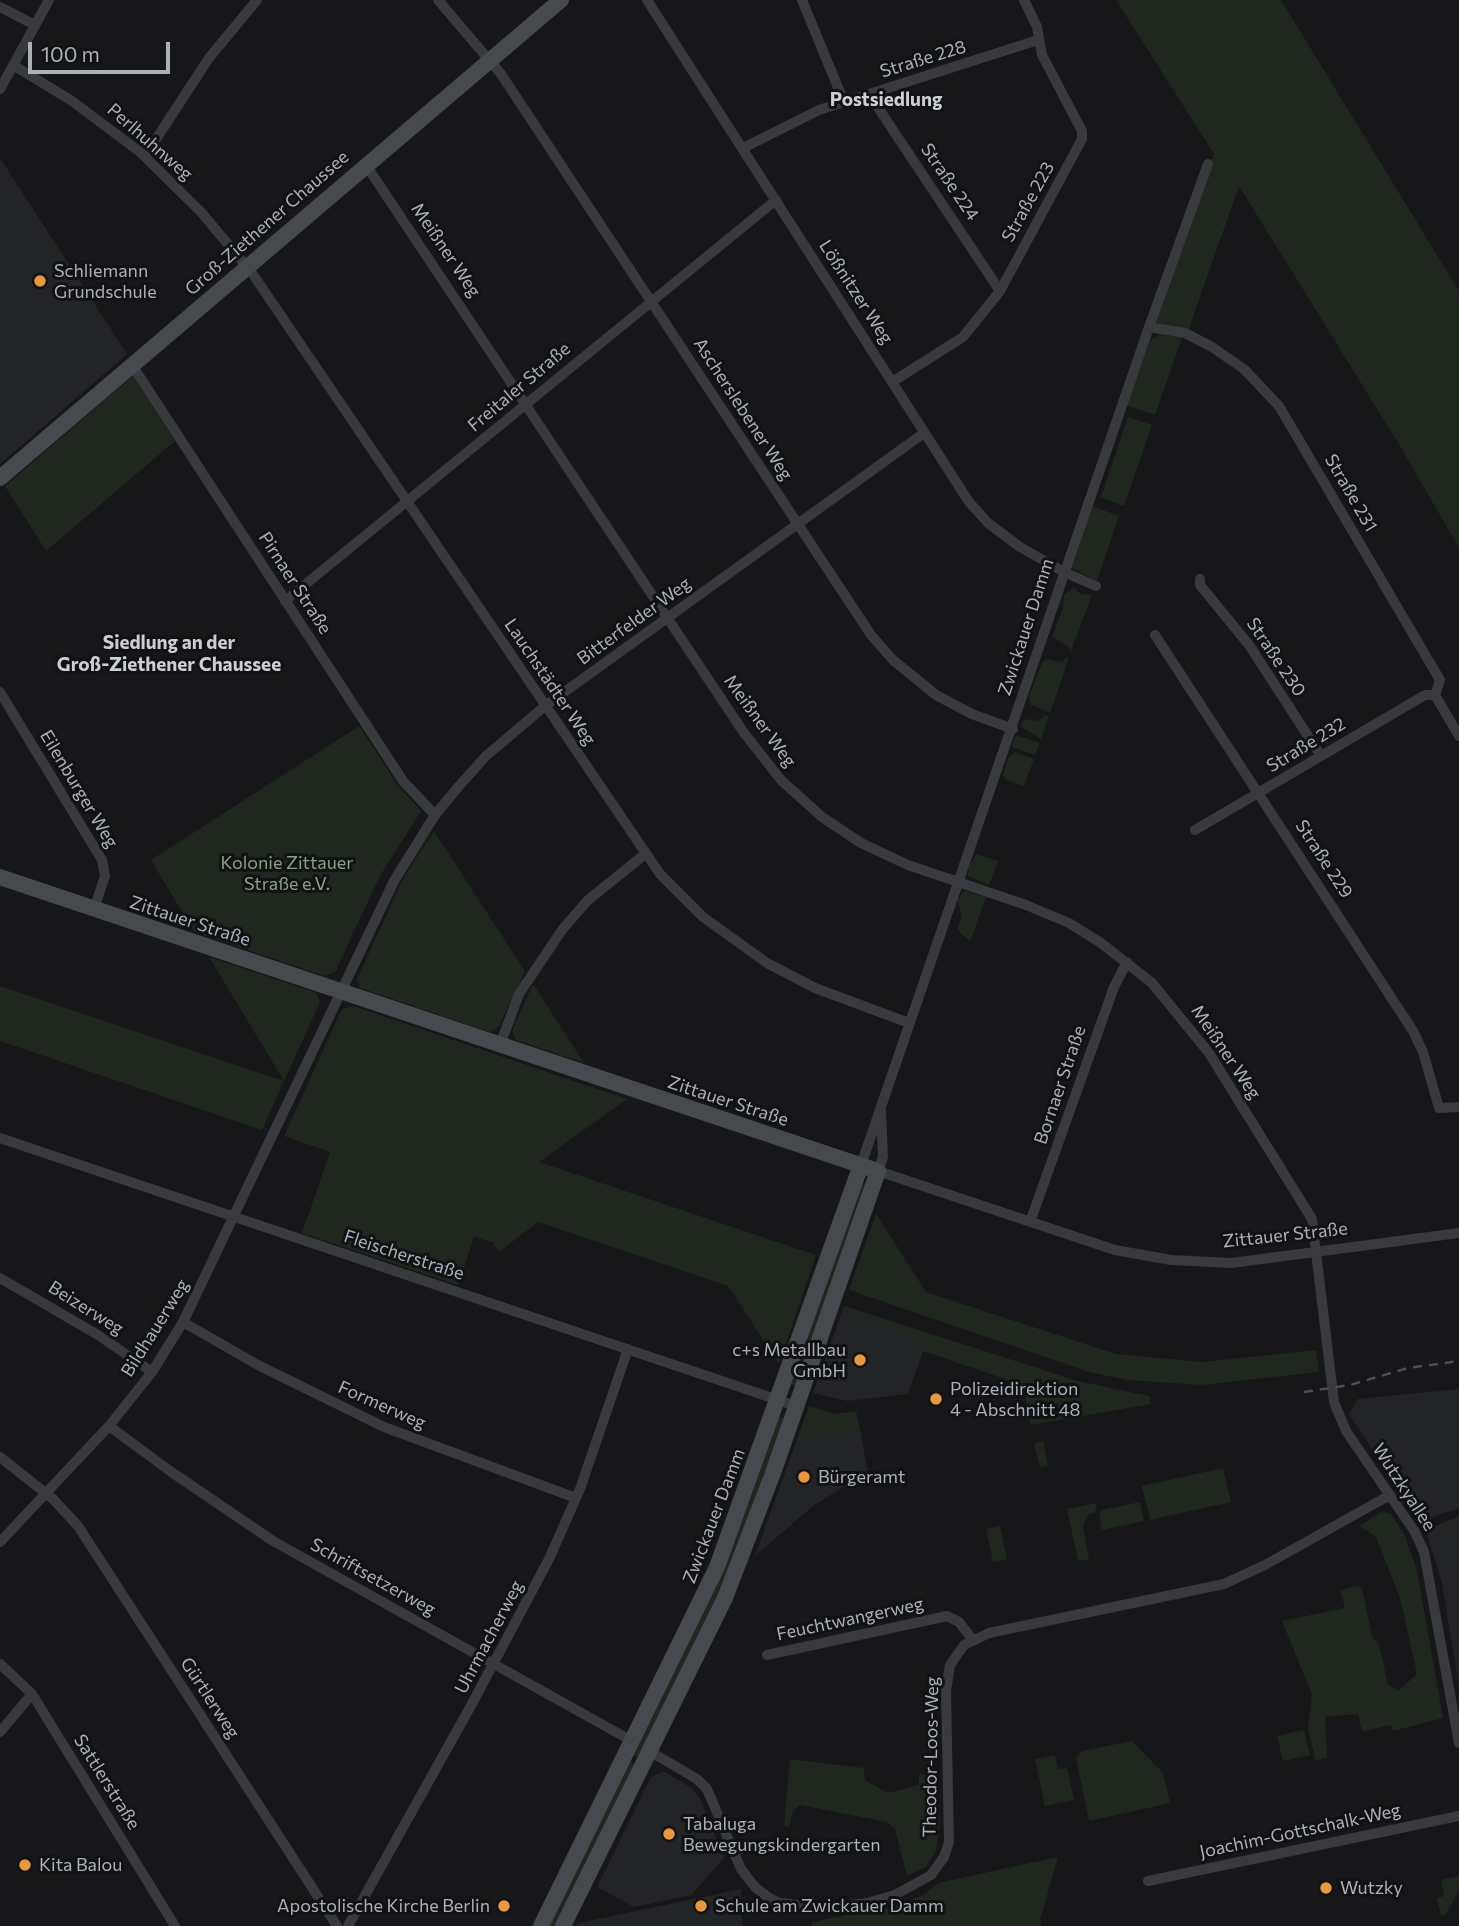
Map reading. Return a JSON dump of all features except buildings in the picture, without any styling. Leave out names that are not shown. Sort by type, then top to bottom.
[{"type":"street","points":[[0,89],[48,0]]},
{"type":"street","points":[[145,156],[209,58],[257,0]]},
{"type":"street","name":"Ascherslebener Weg","points":[[439,0],[490,59],[871,635],[919,683],[950,703],[1013,729]]},
{"type":"street","name":"Groß-Ziethener Chaussee","points":[[0,478],[561,0]]},
{"type":"street","name":"Lößnitzer Weg","points":[[647,0],[969,502],[988,523],[1020,547],[1066,573]]},
{"type":"street","points":[[802,0],[844,102]]},
{"type":"street","name":"Straße 223","points":[[892,382],[962,337],[1000,291],[1082,139],[1082,131],[1042,55],[1037,27],[1024,0]]},
{"type":"street","points":[[0,7],[35,26]]},
{"type":"street","name":"Straße 228","points":[[743,148],[819,110],[1038,40]]},
{"type":"street","name":"Perlhuhnweg","points":[[13,65],[95,117],[145,156],[201,212],[246,266]]},
{"type":"street","name":"Straße 224","points":[[869,94],[1000,291]]},
{"type":"street","name":"Zwickauer Damm","points":[[541,1926],[717,1567],[861,1165],[1208,163]]},
{"type":"street","name":"Meißner Weg","points":[[366,165],[757,751],[804,802],[870,848],[908,865],[959,881],[1069,923],[1127,962],[1152,983],[1209,1053],[1309,1211],[1314,1253]]},
{"type":"street","name":"Freitaler Straße","points":[[285,601],[650,300],[776,200]]},
{"type":"street","name":"Lauchstädter Weg","points":[[246,266],[408,500],[645,855],[703,917],[767,963],[815,988],[909,1023]]},
{"type":"street","name":"Straße 231","points":[[1149,327],[1194,337],[1229,358],[1263,386],[1296,433],[1440,680],[1435,695],[1459,736]]},
{"type":"street","name":"Pirnaer Straße","points":[[132,365],[403,781],[435,815]]},
{"type":"street","name":"Bitterfelder Weg","points":[[289,1099],[394,881],[435,815],[486,756],[545,706],[924,433]]},
{"type":"street","points":[[1066,573],[1096,586]]},
{"type":"street","name":"Straße 230","points":[[1200,579],[1200,585],[1249,645],[1321,756]]},
{"type":"street","name":"Straße 229","points":[[1155,635],[1413,1031],[1423,1052],[1436,1102],[1444,1109],[1459,1107]]},
{"type":"street","name":"Eilenburger Weg","points":[[0,692],[102,860],[105,876],[94,909]]},
{"type":"street","name":"Straße 232","points":[[1195,830],[1425,695],[1435,695]]},
{"type":"street","points":[[500,1045],[519,994],[562,930],[587,901],[645,855]]},
{"type":"street","name":"Zittauer Straße","points":[[0,877],[1115,1250],[1171,1260],[1232,1263],[1459,1233]]},
{"type":"street","name":"Bornaer Straße","points":[[1030,1222],[1114,987],[1127,962]]},
{"type":"street","name":"Bildhauerweg","points":[[0,1542],[109,1426],[152,1372],[183,1322],[289,1099]]},
{"type":"street","name":"Zwickauer Damm","points":[[563,1926],[725,1598],[883,1157],[881,1103]]},
{"type":"street","name":"Fleischerstraße","points":[[0,1138],[796,1406]]},
{"type":"street","name":"Wutzkyallee","points":[[1314,1253],[1328,1367],[1338,1416],[1415,1532],[1424,1552],[1459,1743]]},
{"type":"street","name":"Beizerweg","points":[[0,1278],[98,1335],[152,1372]]},
{"type":"street","name":"Formerweg","points":[[183,1322],[258,1365],[384,1427],[576,1498]]},
{"type":"street","name":"Uhrmacherweg","points":[[348,1926],[533,1592],[576,1498],[628,1349]]},
{"type":"street","name":"Schriftsetzerweg","points":[[109,1426],[225,1510],[273,1541],[632,1741]]},
{"type":"street","name":"Gürtlerweg","points":[[0,1457],[46,1494],[78,1526],[337,1926]]},
{"type":"street","points":[[972,1639],[999,1630],[1224,1584],[1265,1566],[1390,1495]]},
{"type":"street","name":"Feuchtwangerweg","points":[[767,1655],[947,1616],[959,1622],[972,1639]]},
{"type":"street","name":"Theodor-Loos-Weg","points":[[651,1752],[697,1779],[707,1789],[741,1869],[755,1887],[769,1898],[793,1906],[823,1908],[867,1903],[895,1895],[922,1883],[944,1857],[950,1830],[948,1676],[957,1652],[972,1639]]},
{"type":"street","name":"Sattlerstraße","points":[[0,1664],[32,1694],[176,1926]]},
{"type":"street","points":[[0,1732],[32,1694]]},
{"type":"street","name":"Joachim-Gottschalk-Weg","points":[[1148,1881],[1459,1816]]},
{"type":"shaded area","name":"Schliemann Grundschule","points":[[0,158],[127,354],[0,464]]},
{"type":"shaded area","points":[[844,1306],[929,1334],[908,1394],[847,1401],[813,1393]]},
{"type":"shaded area","points":[[1459,1389],[1459,1509],[1442,1513],[1421,1524],[1349,1414],[1358,1399]]},
{"type":"shaded area","points":[[860,1429],[868,1472],[813,1506],[755,1556],[798,1437]]},
{"type":"shaded area","points":[[1459,1516],[1459,1687],[1442,1583],[1426,1530]]},
{"type":"shaded area","name":"Tabaluga Bewegungskindergarten","points":[[663,1771],[690,1787],[700,1798],[724,1858],[691,1895],[634,1907],[597,1887],[651,1777]]},
{"type":"shaded area","name":"Schule am Zwickauer Damm","points":[[741,1889],[742,1926],[577,1926],[579,1923]]},
{"type":"green space","points":[[1116,0],[1281,0],[1459,291],[1459,548],[1400,446],[1239,186],[1188,331],[1153,325],[1214,154]]},
{"type":"green space","points":[[1160,334],[1182,338],[1155,415],[1125,405],[1150,341]]},
{"type":"green space","points":[[133,376],[175,441],[46,551],[5,486]]},
{"type":"green space","points":[[1128,417],[1152,425],[1124,506],[1101,497]]},
{"type":"green space","points":[[1092,506],[1119,516],[1097,581],[1072,568]]},
{"type":"green space","points":[[1074,587],[1080,594],[1092,595],[1070,654],[1069,647],[1052,637],[1063,608],[1064,595]]},
{"type":"green space","points":[[1069,658],[1050,713],[1030,704],[1029,696],[1042,663],[1047,659],[1062,662]]},
{"type":"green space","points":[[1045,715],[1049,716],[1041,739],[1021,727],[1024,719],[1038,721]]},
{"type":"green space","name":"Kolonie Zittauer Straße e.V.","points":[[359,726],[397,784],[421,811],[380,876],[335,972],[325,976],[194,932],[151,860]]},
{"type":"green space","points":[[1016,735],[1040,743],[1035,755],[1012,747]]},
{"type":"green space","points":[[1015,752],[1034,759],[1024,786],[1006,780],[1003,775],[1008,758]]},
{"type":"green space","name":"Kolonie Zittauer Straße e.V.","points":[[434,831],[525,971],[499,1026],[490,1032],[360,988],[357,979],[404,877]]},
{"type":"green space","points":[[976,854],[998,861],[989,885],[968,876],[969,866]]},
{"type":"green space","points":[[964,891],[986,897],[970,942],[957,929],[962,915],[957,900]]},
{"type":"green space","points":[[209,957],[317,993],[320,1002],[262,1130],[0,1041],[0,986],[284,1081]]},
{"type":"green space","points":[[533,984],[584,1063],[516,1040],[512,1031]]},
{"type":"green space","points":[[353,1006],[627,1099],[539,1162],[816,1255],[779,1364],[728,1286],[538,1222],[499,1252],[492,1242],[474,1237],[458,1285],[302,1233],[330,1152],[284,1136],[342,1009]]},
{"type":"green space","points":[[859,1182],[869,1186],[798,1387],[789,1384]]},
{"type":"green space","points":[[876,1214],[926,1292],[1116,1354],[1203,1362],[1316,1350],[1319,1372],[1201,1385],[1128,1380],[1089,1372],[849,1290]]},
{"type":"green space","points":[[844,1306],[1078,1381],[1149,1396],[1151,1404],[1031,1425],[1023,1385],[923,1351],[922,1342],[903,1335],[900,1330],[843,1310]]},
{"type":"green space","points":[[809,1406],[835,1414],[856,1411],[860,1429],[798,1437]]},
{"type":"green space","points":[[778,1416],[787,1419],[741,1548],[641,1759],[633,1755]]},
{"type":"green space","points":[[1043,1441],[1048,1466],[1040,1468],[1034,1443]]},
{"type":"green space","points":[[1223,1468],[1231,1502],[1150,1520],[1142,1486]]},
{"type":"green space","points":[[1140,1502],[1144,1521],[1102,1530],[1099,1514],[1102,1510]]},
{"type":"green space","points":[[1097,1503],[1095,1513],[1088,1515],[1083,1526],[1089,1559],[1078,1561],[1067,1509]]},
{"type":"green space","points":[[1381,1512],[1391,1514],[1405,1536],[1417,1570],[1443,1718],[1393,1731],[1391,1725],[1362,1732],[1358,1714],[1325,1717],[1327,1758],[1315,1760],[1308,1727],[1312,1695],[1282,1621],[1345,1608],[1340,1590],[1355,1586],[1362,1588],[1372,1636],[1379,1645],[1388,1684],[1398,1691],[1417,1674],[1400,1598],[1376,1537],[1359,1526]]},
{"type":"green space","points":[[1000,1526],[1007,1559],[993,1562],[986,1529]]},
{"type":"green space","points":[[1304,1730],[1310,1755],[1283,1761],[1277,1736]]},
{"type":"green space","points":[[1132,1741],[1163,1773],[1170,1803],[1089,1821],[1076,1758],[1082,1751]]},
{"type":"green space","points":[[1055,1755],[1058,1769],[1067,1768],[1074,1800],[1045,1806],[1035,1759]]},
{"type":"green space","points":[[790,1759],[864,1768],[865,1780],[888,1793],[919,1785],[919,1774],[937,1776],[940,1824],[936,1850],[926,1867],[907,1876],[895,1829],[887,1822],[800,1805],[793,1811],[789,1827],[784,1826]]},
{"type":"green space","points":[[629,1761],[638,1766],[559,1926],[548,1926]]},
{"type":"green space","points":[[1058,1857],[1040,1920],[1041,1926],[812,1926],[812,1923],[830,1918],[888,1908],[924,1895],[938,1883]]},
{"type":"green space","points":[[1459,1876],[1459,1890],[1446,1915],[1441,1916],[1437,1898],[1444,1896],[1441,1880]]},
{"type":"railway","points":[[1304,1392],[1350,1385],[1408,1368],[1459,1361]]},
{"type":"place","name":"Schliemann Grundschule","points":[[40,281]]},
{"type":"place","name":"c+s Metallbau GmbH","points":[[860,1360]]},
{"type":"place","name":"Polizeidirektion 4 - Abschnitt 48","points":[[936,1399]]},
{"type":"place","name":"Bürgeramt","points":[[804,1477]]},
{"type":"place","name":"Tabaluga Bewegungskindergarten","points":[[669,1834]]},
{"type":"place","name":"Kita Balou","points":[[25,1865]]},
{"type":"place","name":"Wutzky","points":[[1326,1888]]},
{"type":"place","name":"Apostolische Kirche Berlin","points":[[504,1906]]},
{"type":"place","name":"Schule am Zwickauer Damm","points":[[701,1906]]},
{"type":"district","name":"Postsiedlung","points":[[886,100]]},
{"type":"district","name":"Siedlung an der Groß-Ziethener Chaussee","points":[[169,654]]}]
